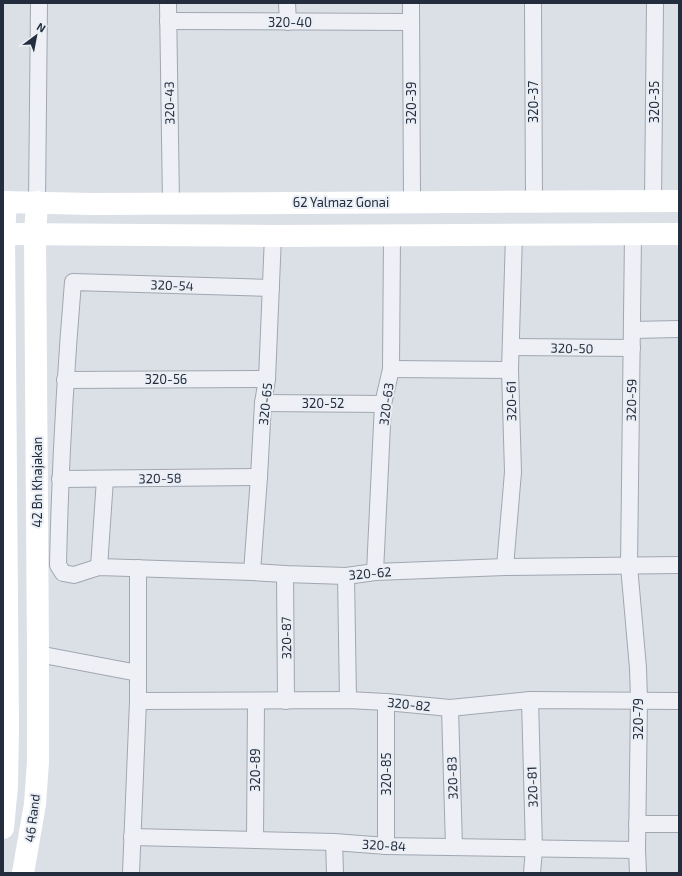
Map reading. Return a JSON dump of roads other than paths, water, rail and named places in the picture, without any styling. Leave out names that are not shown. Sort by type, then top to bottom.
[{"type":"main road","name":"62 Yalmaz Gonai","points":[[4,202],[171,203],[679,201]]},
{"type":"main road","name":"46 Rand","points":[[3,828],[6,794],[4,202]]},
{"type":"main road","name":"42 Bn Khajakan","points":[[37,202],[35,235],[38,762]]},
{"type":"main road","points":[[4,234],[273,236],[679,234]]},
{"type":"main road","name":"46 Rand","points":[[23,873],[35,804],[38,762]]},
{"type":"street","points":[[37,202],[38,3]]},
{"type":"street","name":"320-43","points":[[168,3],[171,203]]},
{"type":"street","points":[[288,3],[288,22]]},
{"type":"street","name":"320-39","points":[[411,3],[412,202]]},
{"type":"street","name":"320-37","points":[[533,3],[534,202]]},
{"type":"street","name":"320-35","points":[[653,201],[655,3]]},
{"type":"street","name":"320-40","points":[[168,21],[411,22]]},
{"type":"street","name":"320-59","points":[[629,566],[633,234]]},
{"type":"street","name":"320-61","points":[[505,567],[513,472],[510,370],[514,235]]},
{"type":"street","name":"320-65","points":[[252,572],[263,403],[267,379],[273,236]]},
{"type":"street","name":"320-63","points":[[375,572],[383,404],[391,369],[392,236]]},
{"type":"street","name":"320-54","points":[[65,380],[73,282],[271,288]]},
{"type":"street","points":[[632,330],[679,330]]},
{"type":"street","name":"320-50","points":[[511,347],[632,348]]},
{"type":"street","points":[[391,369],[510,370]]},
{"type":"street","name":"320-56","points":[[65,380],[267,379]]},
{"type":"street","points":[[60,479],[65,380]]},
{"type":"street","name":"320-52","points":[[263,403],[383,404]]},
{"type":"street","name":"320-58","points":[[60,479],[259,477]]},
{"type":"street","name":"320-62","points":[[60,479],[58,565],[63,573],[74,575],[99,568],[138,568],[346,576],[375,572],[505,567],[679,565]]},
{"type":"street","points":[[99,568],[105,479]]},
{"type":"street","name":"320-79","points":[[629,566],[638,668],[639,700],[637,824],[638,873]]},
{"type":"street","points":[[131,873],[138,702],[138,568]]},
{"type":"street","name":"320-87","points":[[285,574],[286,701]]},
{"type":"street","points":[[346,576],[348,700]]},
{"type":"street","points":[[38,654],[138,673]]},
{"type":"street","name":"320-82","points":[[138,702],[348,700],[450,708],[530,700],[679,701]]},
{"type":"street","name":"320-81","points":[[530,700],[534,849],[532,873]]},
{"type":"street","name":"320-89","points":[[255,840],[256,701]]},
{"type":"street","name":"320-85","points":[[386,702],[386,846]]},
{"type":"street","name":"320-83","points":[[450,708],[454,847]]},
{"type":"street","points":[[637,824],[679,824]]},
{"type":"street","name":"320-84","points":[[132,837],[334,842],[386,846],[637,850]]},
{"type":"street","points":[[334,842],[335,873]]}]
